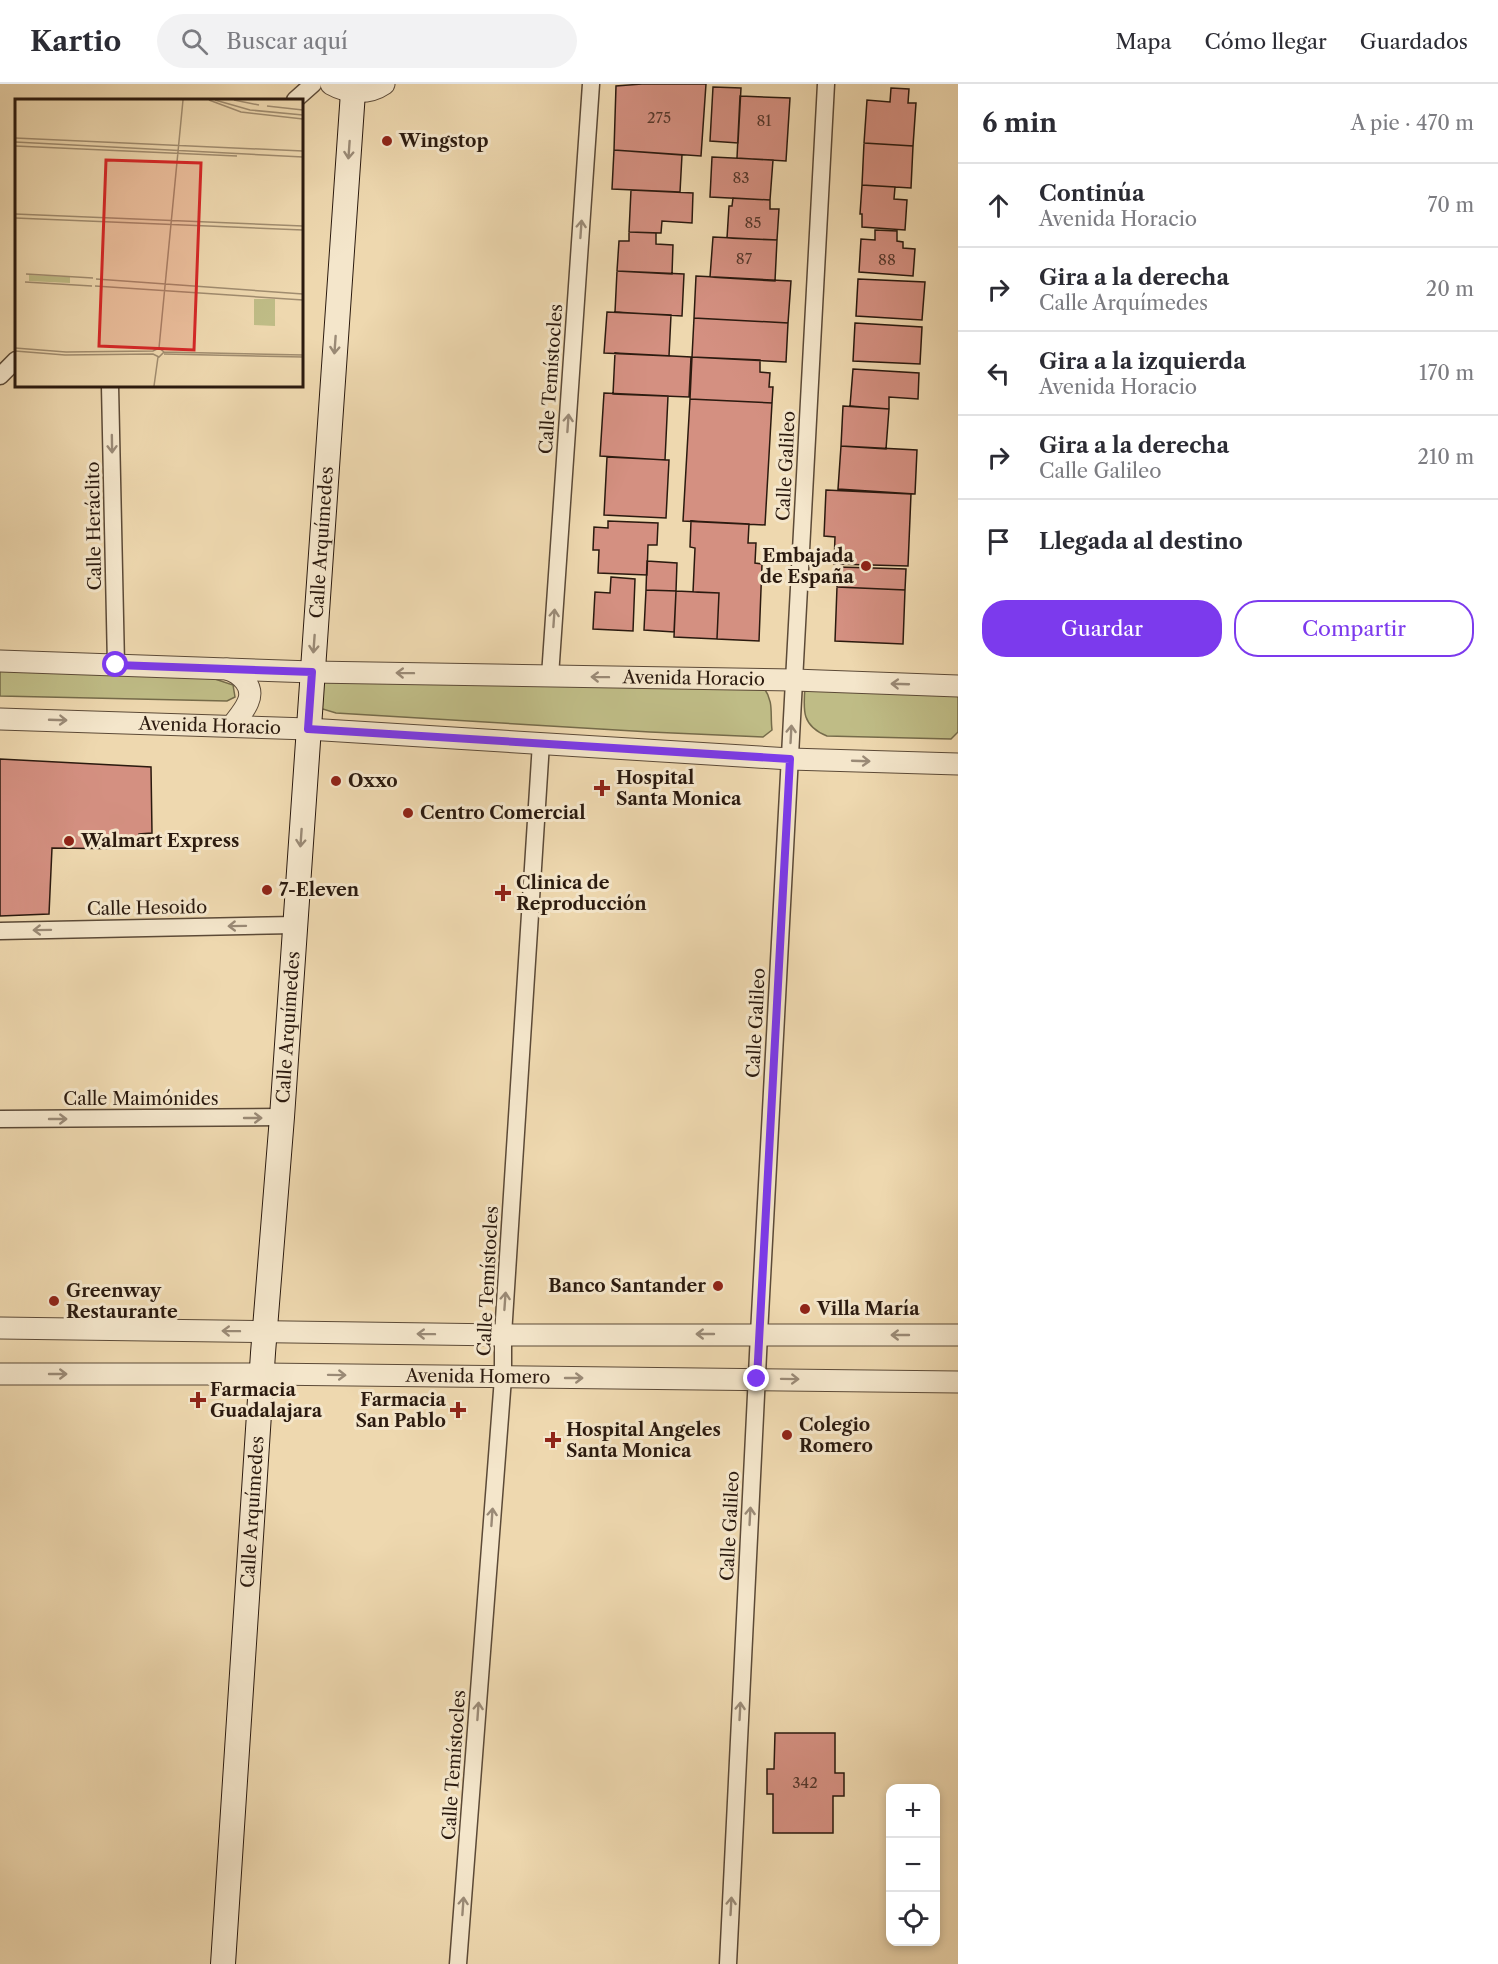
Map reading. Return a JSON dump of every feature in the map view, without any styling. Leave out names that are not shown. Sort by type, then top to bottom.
[{"type":"main road","name":"Calle Arquímedes","points":[[223,1964],[312,672],[342,88]]},
{"type":"street","points":[[296,99],[313,84]]},
{"type":"street","points":[[342,88],[366,91],[384,84]]},
{"type":"street","name":"Calle Temístocles","points":[[550,676],[591,84]]},
{"type":"street","name":"Calle Galileo","points":[[728,1964],[759,1334],[826,84]]},
{"type":"street","points":[[0,376],[15,361]]},
{"type":"street","name":"Calle Heráclito","points":[[111,387],[116,665]]},
{"type":"street","name":"Avenida Horacio","points":[[0,661],[312,672],[794,680],[958,686]]},
{"type":"street","points":[[226,669],[238,673],[245,681],[249,692],[249,701],[232,726]]},
{"type":"street","name":"Avenida Horacio","points":[[0,719],[308,729],[790,759],[958,764]]},
{"type":"street","name":"Calle Temístocles","points":[[458,1964],[503,1378],[503,1335],[542,744]]},
{"type":"street","name":"Calle Hesoido","points":[[0,931],[295,925]]},
{"type":"street","name":"Calle Maimónides","points":[[0,1119],[282,1117]]},
{"type":"street","points":[[0,1328],[503,1335],[958,1335]]},
{"type":"street","name":"Avenida Homero","points":[[0,1374],[262,1374],[958,1382]]},
{"type":"shaded area","points":[[0,666],[209,677],[233,685],[235,697],[227,701],[0,696]]},
{"type":"shaded area","points":[[316,678],[764,688],[770,703],[772,730],[763,737],[336,713],[316,707]]},
{"type":"shaded area","points":[[805,687],[958,695],[958,732],[951,739],[827,736],[813,728],[806,717]]},
{"type":"building","points":[[706,84],[701,156],[614,150],[616,86]]},
{"type":"building","points":[[713,87],[741,88],[738,143],[710,141]]},
{"type":"building","points":[[891,88],[909,89],[908,103],[916,103],[913,146],[864,143],[867,100],[890,102]]},
{"type":"building","points":[[740,96],[790,98],[786,161],[737,158]]},
{"type":"building","points":[[864,143],[913,146],[911,188],[862,185]]},
{"type":"building","points":[[614,150],[682,155],[680,192],[612,189]]},
{"type":"building","points":[[712,157],[773,160],[770,200],[710,197]]},
{"type":"building","points":[[862,185],[895,187],[894,199],[907,200],[905,230],[862,227],[862,214],[860,214]]},
{"type":"building","points":[[631,190],[693,193],[692,223],[662,221],[661,233],[629,232]]},
{"type":"building","points":[[733,198],[770,200],[770,209],[779,209],[777,240],[727,238],[729,206],[732,206]]},
{"type":"building","points":[[875,230],[897,231],[897,241],[903,242],[903,248],[915,249],[913,276],[859,272],[861,239],[875,240]]},
{"type":"building","points":[[629,232],[656,233],[656,244],[673,245],[672,274],[617,271],[619,241],[629,241]]},
{"type":"building","points":[[713,237],[777,240],[775,281],[710,277]]},
{"type":"building","points":[[617,271],[684,274],[682,316],[615,312]]},
{"type":"building","points":[[696,276],[791,281],[788,323],[694,318]]},
{"type":"building","points":[[858,279],[925,282],[922,320],[856,316]]},
{"type":"building","points":[[607,312],[671,315],[669,356],[604,353]]},
{"type":"building","points":[[694,318],[788,323],[786,362],[692,357]]},
{"type":"building","points":[[855,323],[922,327],[920,364],[853,361]]},
{"type":"building","points":[[615,353],[691,357],[689,397],[613,394]]},
{"type":"building","points":[[692,357],[760,360],[760,372],[770,373],[769,387],[773,387],[772,403],[690,399]]},
{"type":"building","points":[[853,369],[919,373],[918,399],[889,397],[889,409],[850,406]]},
{"type":"building","points":[[604,393],[668,396],[665,460],[600,456]]},
{"type":"building","points":[[690,399],[772,403],[765,525],[683,521]]},
{"type":"building","points":[[843,406],[889,409],[886,449],[841,446]]},
{"type":"building","points":[[841,446],[917,450],[915,494],[838,489]]},
{"type":"building","points":[[607,457],[669,460],[666,518],[604,515]]},
{"type":"building","points":[[826,490],[911,494],[908,566],[834,564],[835,537],[824,536]]},
{"type":"building","points":[[608,521],[658,523],[657,545],[648,545],[647,575],[598,573],[599,550],[593,550],[594,527],[608,528]]},
{"type":"building","points":[[691,521],[749,524],[748,543],[756,543],[755,563],[762,564],[759,641],[717,639],[719,593],[693,592],[695,548],[690,547]]},
{"type":"building","points":[[647,561],[677,563],[676,591],[646,590]]},
{"type":"building","points":[[838,567],[906,569],[905,590],[837,587]]},
{"type":"building","points":[[611,577],[635,579],[633,631],[593,629],[595,592],[610,593]]},
{"type":"building","points":[[837,587],[905,590],[903,644],[835,641]]},
{"type":"building","points":[[646,590],[676,591],[674,632],[644,630]]},
{"type":"building","points":[[676,591],[719,593],[717,639],[674,637]]},
{"type":"building","name":"Walmart Express","points":[[0,759],[151,767],[152,833],[139,834],[138,849],[52,848],[49,914],[0,916]]},
{"type":"building","points":[[775,1733],[835,1733],[835,1773],[844,1773],[844,1796],[833,1796],[833,1833],[773,1833],[773,1794],[767,1794],[767,1769],[774,1769]]},
{"type":"place","name":"Wingstop","points":[[387,141]]},
{"type":"place","name":"Embajada de España","points":[[866,566]]},
{"type":"place","name":"Oxxo","points":[[336,781]]},
{"type":"place","name":"Hospital Santa Monica","points":[[602,788]]},
{"type":"place","name":"Centro Comercial","points":[[408,813]]},
{"type":"place","name":"Walmart Express","points":[[69,841]]},
{"type":"place","name":"7-Eleven","points":[[267,890]]},
{"type":"place","name":"Clinica de Reproducción","points":[[503,893]]},
{"type":"place","name":"Banco Santander","points":[[718,1286]]},
{"type":"place","name":"Greenway Restaurante","points":[[54,1301]]},
{"type":"place","name":"Villa María","points":[[805,1309]]},
{"type":"place","name":"Farmacia Guadalajara","points":[[198,1400]]},
{"type":"place","name":"Farmacia San Pablo","points":[[458,1410]]},
{"type":"place","name":"Colegio Romero","points":[[787,1435]]},
{"type":"place","name":"Hospital Angeles Santa Monica","points":[[553,1440]]},
{"type":"route","points":[[116,665],[312,672],[308,729],[790,759],[757,1379]]}]
